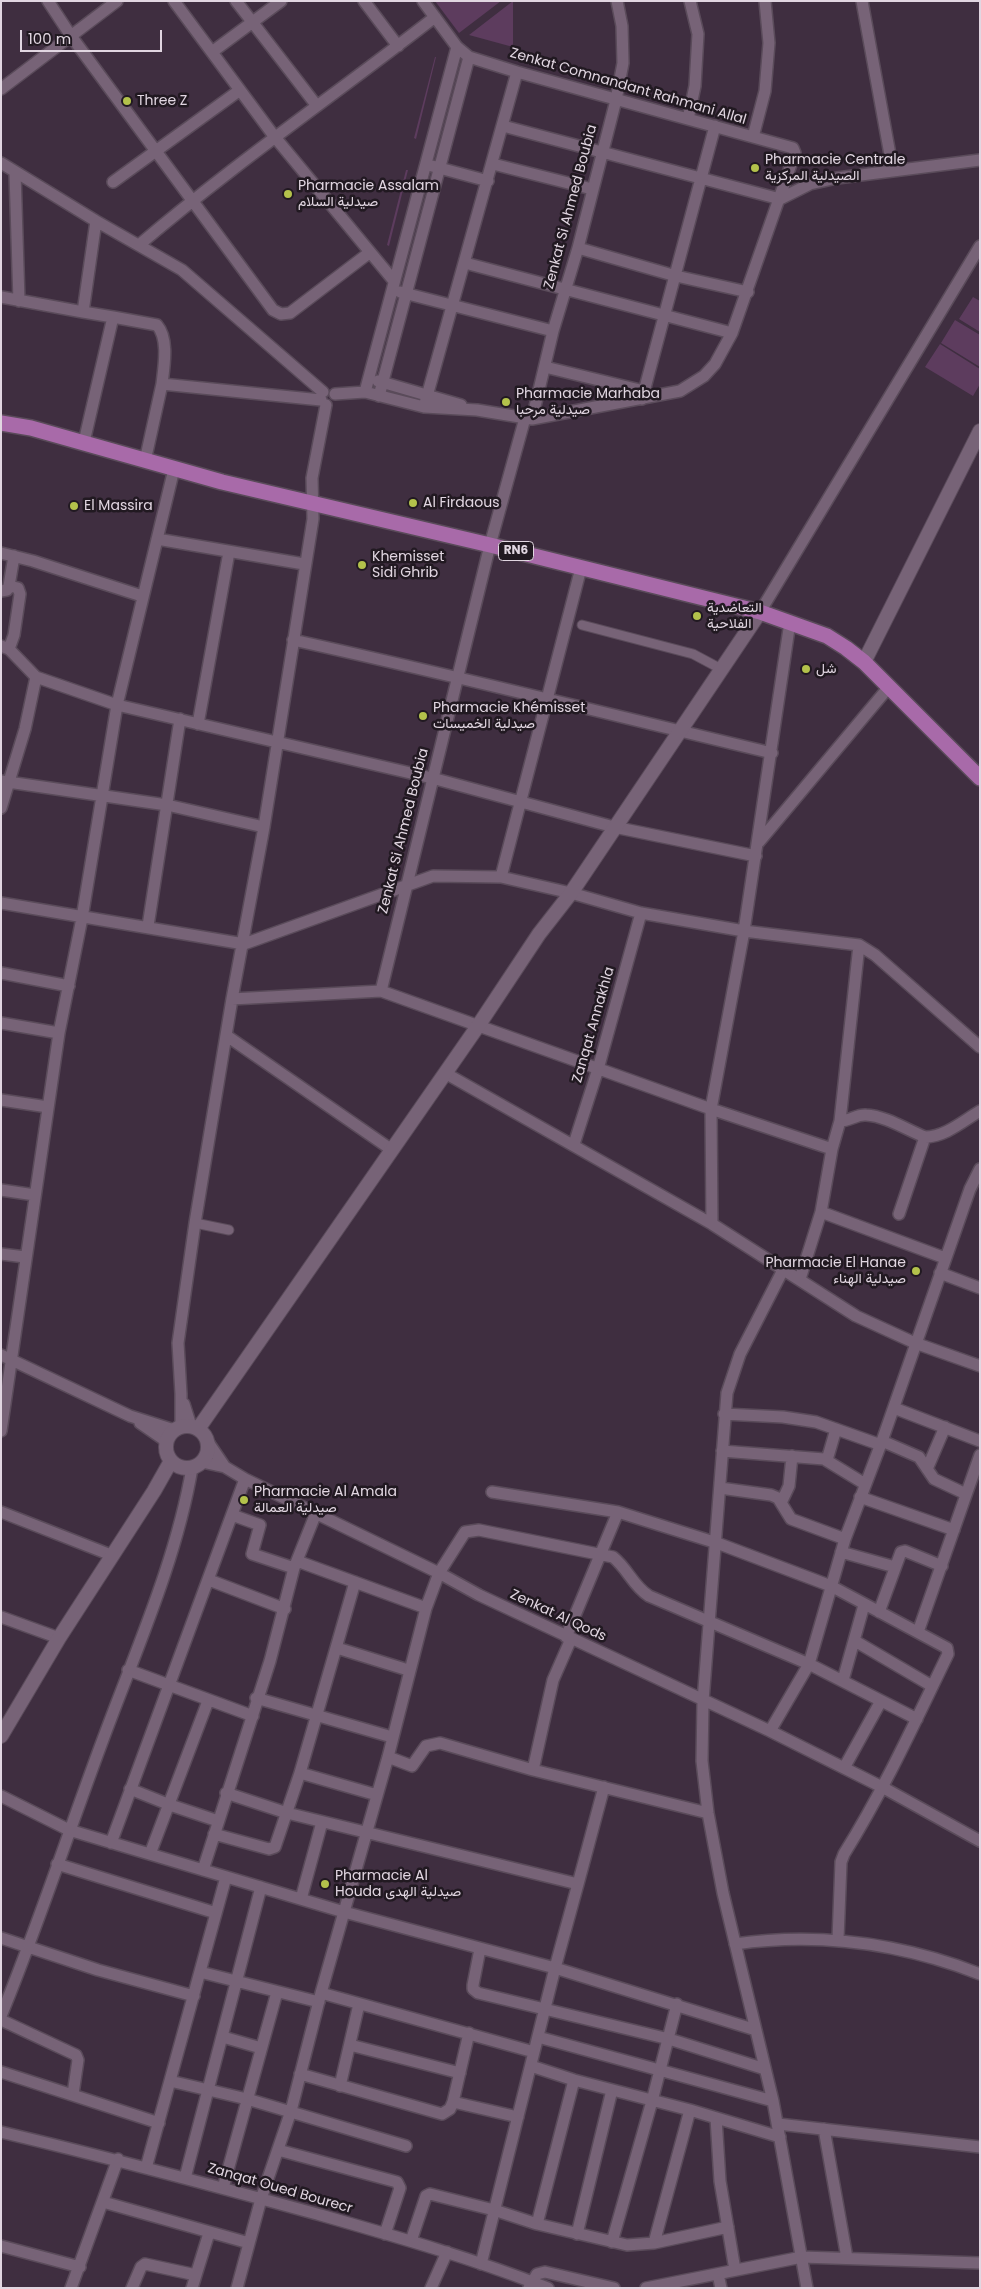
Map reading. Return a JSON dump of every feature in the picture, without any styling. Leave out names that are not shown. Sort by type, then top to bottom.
[{"type":"main road","name":"RN6","points":[[1,422],[84,442],[174,469],[313,504],[490,544],[760,612],[790,622],[827,636],[864,662],[980,778]]},
{"type":"street","points":[[48,1],[71,36],[260,293],[277,313],[290,312],[369,253]]},
{"type":"street","points":[[1,89],[117,1]]},
{"type":"street","points":[[174,1],[274,136],[393,285],[406,294],[553,331]]},
{"type":"street","points":[[236,1],[317,106]]},
{"type":"street","points":[[212,52],[281,1]]},
{"type":"street","points":[[364,1],[398,46]]},
{"type":"street","name":"Zenkat Comnandant Rahmani Allal","points":[[423,1],[457,47],[470,57],[517,72],[795,149],[780,199]]},
{"type":"street","name":"Zenkat Si Ahmed Boubia","points":[[381,991],[490,544],[545,367],[553,331],[578,248],[616,100],[623,63],[622,26],[617,1]]},
{"type":"street","points":[[688,119],[695,86],[698,34],[690,1]]},
{"type":"street","points":[[753,137],[765,90],[769,43],[765,1]]},
{"type":"street","points":[[862,1],[893,171]]},
{"type":"street","points":[[139,245],[192,200],[274,136],[435,17]]},
{"type":"street","points":[[365,392],[457,47]]},
{"type":"street","points":[[379,396],[470,57]]},
{"type":"street","points":[[424,407],[517,72]]},
{"type":"street","points":[[113,182],[240,90]]},
{"type":"street","points":[[503,126],[780,199],[810,184],[837,178],[980,160]]},
{"type":"street","points":[[643,395],[666,315],[700,177],[715,126]]},
{"type":"street","points":[[2,162],[15,172],[96,221],[168,260],[197,282],[323,399]]},
{"type":"street","points":[[425,164],[488,181]]},
{"type":"street","points":[[493,164],[592,189]]},
{"type":"street","points":[[15,172],[19,301]]},
{"type":"street","points":[[162,384],[323,399],[333,403],[336,394],[365,392],[424,407],[477,410],[528,418],[643,395],[680,391],[694,384],[715,364],[732,333],[780,199]]},
{"type":"street","points":[[83,312],[96,221]]},
{"type":"street","points":[[174,1464],[166,1452],[189,1433],[217,1400],[478,1026],[539,934],[571,893],[614,827],[723,670],[760,612],[980,246]]},
{"type":"street","points":[[578,248],[676,276],[748,292]]},
{"type":"street","points":[[465,263],[732,333]]},
{"type":"street","points":[[1,297],[157,324],[160,329],[164,360],[162,384],[145,461]]},
{"type":"street","points":[[84,442],[113,317]]},
{"type":"street","points":[[545,367],[643,395]]},
{"type":"street","points":[[368,378],[428,394],[477,410]]},
{"type":"street","points":[[1,2016],[29,1947],[69,1830],[168,1564],[197,1465],[208,1453],[189,1433],[181,1394],[178,1343],[195,1223],[232,999],[244,944],[264,827],[293,640],[313,504],[312,478],[323,399]]},
{"type":"street","points":[[864,662],[980,431]]},
{"type":"street","points":[[1,1432],[6,1357],[25,1258],[59,1033],[82,918],[117,705],[174,469]]},
{"type":"street","points":[[157,539],[304,564]]},
{"type":"street","points":[[198,724],[229,552]]},
{"type":"street","points":[[1,553],[142,596]]},
{"type":"street","points":[[14,556],[5,589],[18,588],[20,594],[14,635],[5,648],[36,677],[117,705],[180,718],[198,724],[432,778],[614,827],[756,856]]},
{"type":"street","points":[[502,877],[581,568]]},
{"type":"street","points":[[712,1224],[712,1109],[758,844],[790,622]]},
{"type":"street","points":[[582,625],[693,654],[723,670]]},
{"type":"street","points":[[293,640],[458,676],[546,700],[772,753]]},
{"type":"street","points":[[1,808],[4,781],[25,729],[36,677]]},
{"type":"street","points":[[758,844],[888,688]]},
{"type":"street","points":[[148,926],[180,718]]},
{"type":"street","points":[[4,781],[167,805],[264,827]]},
{"type":"street","points":[[1,903],[82,918],[148,926],[244,944],[432,876],[502,877],[571,893],[641,913],[744,931],[859,945],[875,955],[980,1047]]},
{"type":"street","name":"Zanqat Annakhla","points":[[574,1144],[598,1069],[641,913]]},
{"type":"street","points":[[800,1279],[821,1212],[832,1149],[840,1121],[859,945]]},
{"type":"street","points":[[1,973],[69,986]]},
{"type":"street","points":[[232,999],[381,991],[712,1109],[832,1149]]},
{"type":"street","points":[[1,1023],[59,1033]]},
{"type":"street","points":[[227,1036],[392,1150]]},
{"type":"street","points":[[445,1073],[574,1144],[712,1224],[784,1268],[856,1316],[915,1343],[980,1366]]},
{"type":"street","points":[[1,1100],[48,1107]]},
{"type":"street","points":[[840,1121],[859,1115],[870,1115],[925,1137],[943,1134],[980,1111]]},
{"type":"street","points":[[899,1214],[925,1137]]},
{"type":"street","points":[[770,1731],[809,1664],[845,1539],[894,1408],[945,1258],[975,1190],[980,1170]]},
{"type":"street","points":[[1,1190],[35,1195]]},
{"type":"street","points":[[821,1212],[945,1258]]},
{"type":"street","points":[[195,1223],[229,1230]]},
{"type":"street","points":[[1,1254],[25,1258]]},
{"type":"street","points":[[784,1268],[734,1367],[726,1393],[703,1701],[702,1761],[708,1813],[721,1884],[778,2124],[807,2288]]},
{"type":"street","points":[[940,1272],[980,1288]]},
{"type":"street","points":[[6,1357],[130,1416],[189,1433],[224,1467]]},
{"type":"street","points":[[894,1408],[980,1441]]},
{"type":"street","points":[[724,1414],[783,1417],[816,1422],[881,1443],[919,1457],[934,1480],[966,1494]]},
{"type":"street","points":[[927,1469],[945,1428]]},
{"type":"street","points":[[827,1460],[836,1429]]},
{"type":"street","points":[[722,1451],[827,1460],[865,1484]]},
{"type":"street","points":[[918,1632],[980,1455]]},
{"type":"street","points":[[781,1503],[789,1486],[792,1456]]},
{"type":"street","points":[[174,1464],[224,1467]]},
{"type":"street","points":[[1,1736],[111,1555],[174,1464]]},
{"type":"street","name":"Zenkat Al Qods","points":[[224,1467],[439,1573],[479,1595],[770,1731],[882,1787],[980,1841]]},
{"type":"street","points":[[111,1843],[245,1479]]},
{"type":"street","points":[[720,1488],[771,1494],[778,1498],[791,1519],[845,1539]]},
{"type":"street","points":[[492,1492],[618,1512],[716,1543],[831,1586],[948,1650],[917,1719],[882,1787],[844,1854],[841,1862],[838,1939]]},
{"type":"street","points":[[860,1497],[954,1530]]},
{"type":"street","points":[[1,1512],[111,1555]]},
{"type":"street","points":[[533,1770],[553,1680],[618,1512]]},
{"type":"street","points":[[203,1870],[285,1609],[296,1565],[316,1513]]},
{"type":"street","points":[[232,1515],[260,1525],[252,1554],[355,1582],[426,1608]]},
{"type":"street","points":[[237,2288],[261,2199],[291,2112],[320,1998],[388,1757],[408,1670],[426,1608],[439,1573],[460,1537],[465,1532],[472,1529],[613,1557],[623,1565],[634,1584],[641,1591],[809,1664],[917,1719]]},
{"type":"street","points":[[879,1612],[903,1550],[942,1566]]},
{"type":"street","points":[[841,1552],[895,1567]]},
{"type":"street","points":[[209,1580],[285,1609]]},
{"type":"street","points":[[214,1834],[272,1850],[275,1847],[300,1773],[355,1582]]},
{"type":"street","points":[[843,1680],[864,1605]]},
{"type":"street","points":[[1,1617],[59,1638]]},
{"type":"street","points":[[855,1641],[932,1686]]},
{"type":"street","points":[[337,1648],[408,1670]]},
{"type":"street","points":[[128,1670],[169,1687],[252,1716]]},
{"type":"street","points":[[256,1698],[392,1737]]},
{"type":"street","points":[[150,1854],[208,1701]]},
{"type":"street","points":[[844,1768],[881,1701]]},
{"type":"street","points":[[388,1757],[412,1766],[426,1746],[440,1743],[533,1770],[708,1813]]},
{"type":"street","points":[[300,1773],[376,1795]]},
{"type":"street","points":[[481,2264],[555,1968],[604,1788]]},
{"type":"street","points":[[130,1789],[218,1821]]},
{"type":"street","points":[[226,1793],[287,1813],[578,1884]]},
{"type":"street","points":[[1,1796],[69,1830],[344,1912],[555,1968],[756,2030]]},
{"type":"street","points":[[301,1899],[322,1822]]},
{"type":"street","points":[[57,1864],[216,1913]]},
{"type":"street","points":[[146,2168],[226,1877]]},
{"type":"street","points":[[185,2178],[261,1887]]},
{"type":"street","points":[[1,1938],[98,1970],[194,1996]]},
{"type":"street","points":[[735,1944],[786,1938],[838,1939],[910,1951],[980,1974]]},
{"type":"street","points":[[480,1949],[473,1985],[475,1992],[669,2039],[765,2069]]},
{"type":"street","points":[[200,1972],[277,1992],[360,2004],[534,2052]]},
{"type":"street","points":[[223,2188],[260,2048],[277,1992]]},
{"type":"street","points":[[340,2086],[360,2004]]},
{"type":"street","points":[[612,2242],[669,2039],[676,2004]]},
{"type":"street","points":[[1,2020],[76,2056],[78,2060],[73,2094]]},
{"type":"street","points":[[300,2074],[442,2114],[450,2109],[453,2102],[469,2033]]},
{"type":"street","points":[[222,2037],[260,2048]]},
{"type":"street","points":[[538,2037],[773,2101]]},
{"type":"street","points":[[350,2045],[460,2073]]},
{"type":"street","points":[[531,2066],[574,2080],[690,2110],[780,2137]]},
{"type":"street","points":[[1,2072],[158,2123]]},
{"type":"street","points":[[537,2224],[574,2080]]},
{"type":"street","points":[[170,2081],[247,2099],[406,2146]]},
{"type":"street","points":[[577,2234],[612,2090]]},
{"type":"street","points":[[453,2102],[518,2117]]},
{"type":"street","points":[[654,2243],[690,2110]]},
{"type":"street","points":[[716,2118],[720,2180],[735,2270]]},
{"type":"street","points":[[778,2124],[980,2147]]},
{"type":"street","points":[[824,2129],[847,2258]]},
{"type":"street","name":"Zanqat Oued Bourecr","points":[[1,2132],[118,2159],[410,2241],[481,2264],[530,2285],[548,2288]]},
{"type":"street","points":[[278,2150],[397,2182],[400,2188],[385,2234]]},
{"type":"street","points":[[71,2288],[104,2202],[118,2159]]},
{"type":"street","points":[[410,2241],[426,2196],[430,2194],[494,2210],[537,2224],[612,2242],[640,2245],[728,2227]]},
{"type":"street","points":[[104,2202],[249,2243]]},
{"type":"street","points":[[192,2288],[209,2233]]},
{"type":"street","points":[[1,2246],[80,2267]]},
{"type":"street","points":[[431,2288],[447,2252]]},
{"type":"street","points":[[646,2288],[802,2257],[980,2263]]},
{"type":"street","points":[[132,2288],[141,2267],[145,2264],[196,2275]]},
{"type":"street","points":[[530,2285],[537,2274],[545,2272],[614,2288]]},
{"type":"street","points":[[718,2274],[721,2288]]},
{"type":"shaded area","points":[[435,1],[501,1],[459,33]]},
{"type":"shaded area","points":[[513,1],[513,47],[469,35]]},
{"type":"shaded area","points":[[436,57],[416,139],[414,138]]},
{"type":"shaded area","points":[[406,170],[408,170],[389,246],[387,245]]},
{"type":"shaded area","points":[[973,297],[980,301],[980,332],[959,319]]},
{"type":"shaded area","points":[[955,320],[980,335],[980,367],[941,343]]},
{"type":"shaded area","points":[[940,344],[980,369],[980,384],[973,396],[925,367]]},
{"type":"place","name":"Three Z","points":[[127,101]]},
{"type":"place","name":"Pharmacie Centrale الصيدلية المركزية","points":[[755,168]]},
{"type":"place","name":"Pharmacie Assalam صيدلية السلام","points":[[288,194]]},
{"type":"place","name":"Pharmacie Marhaba صيدلية مرحبا","points":[[506,402]]},
{"type":"place","name":"Al Firdaous","points":[[413,503]]},
{"type":"place","name":"El Massira","points":[[74,506]]},
{"type":"place","name":"Khemisset Sidi Ghrib","points":[[362,565]]},
{"type":"place","name":"التعاضدية الفلاحية","points":[[697,616]]},
{"type":"place","name":"شل","points":[[806,669]]},
{"type":"place","name":"Pharmacie Khémisset صيدلية الخميسات","points":[[423,716]]},
{"type":"place","name":"Pharmacie El Hanae صيدلية الهناء","points":[[916,1271]]},
{"type":"place","name":"Pharmacie Al Amala صيدلية العمالة","points":[[244,1500]]},
{"type":"place","name":"Pharmacie Al Houda صيدلية الهدى","points":[[325,1884]]}]
